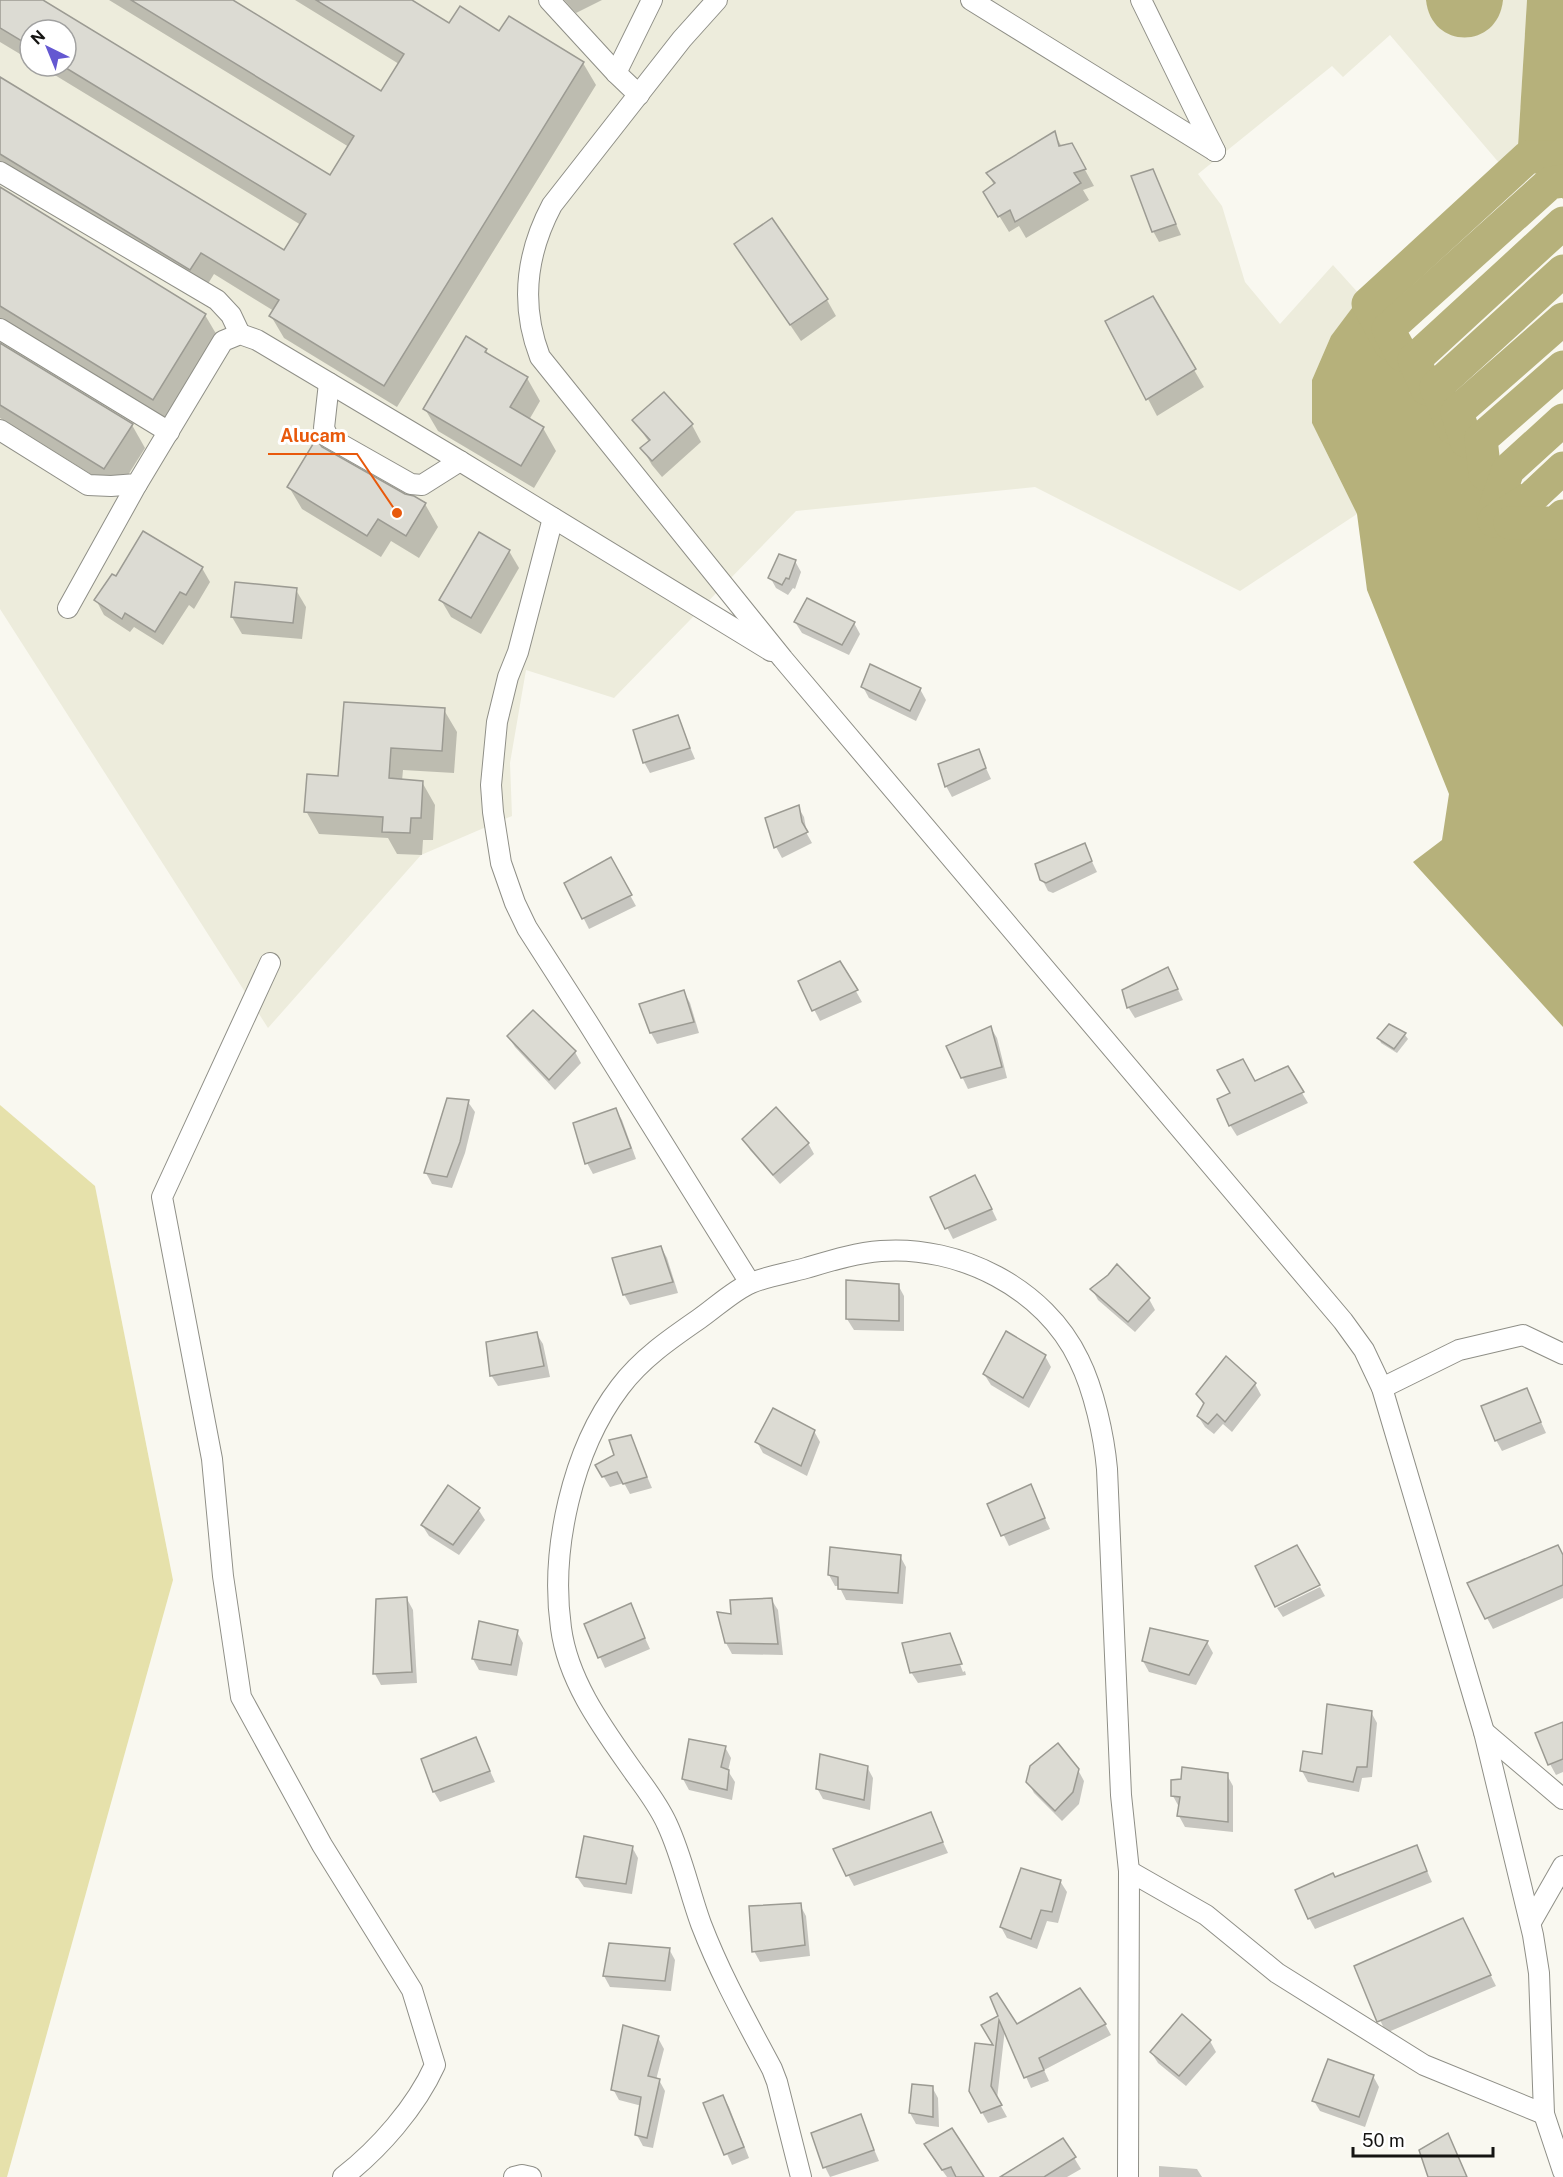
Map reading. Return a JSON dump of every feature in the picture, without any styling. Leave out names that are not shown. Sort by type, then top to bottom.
[{"type":"street","points":[[549,0],[639,95]]},
{"type":"street","points":[[616,73],[651,0]]},
{"type":"street","points":[[717,0],[682,39],[552,205],[541,226],[530,264],[528,298],[531,331],[540,357],[783,659],[1343,1321],[1364,1350],[1382,1388],[1484,1732],[1531,1922],[1539,1973],[1544,2114],[1563,2171]]},
{"type":"street","points":[[971,0],[1215,151],[1141,0]]},
{"type":"street","points":[[0,172],[217,300],[231,315],[240,334]]},
{"type":"street","points":[[0,329],[169,432]]},
{"type":"street","points":[[68,609],[137,484],[223,341],[240,334],[257,340],[460,461],[783,659]]},
{"type":"street","points":[[329,383],[324,428],[328,437],[411,484],[422,485],[460,461]]},
{"type":"street","points":[[0,430],[88,485],[137,484]]},
{"type":"street","points":[[554,518],[497,722],[491,785],[501,863],[514,903],[527,928],[750,1283]]},
{"type":"street","points":[[270,963],[162,1197],[212,1459],[223,1576],[241,1697],[322,1845],[412,1990],[435,2066],[424,2090],[366,2159],[343,2177]]},
{"type":"street","points":[[801,2177],[774,2075],[723,1977],[700,1922],[681,1858],[668,1825],[657,1804],[607,1734],[573,1676],[564,1646],[558,1600],[562,1539],[568,1502],[580,1457],[594,1428],[618,1390],[635,1369],[660,1346],[750,1283],[866,1253],[901,1251],[933,1255],[964,1263],[1007,1281],[1044,1312],[1070,1343],[1086,1377],[1105,1447],[1121,1795],[1129,1870],[1128,2177]]},
{"type":"street","points":[[1382,1388],[1459,1350],[1523,1335],[1563,1354]]},
{"type":"street","points":[[1484,1732],[1563,1799]]},
{"type":"street","points":[[1531,1922],[1563,1866]]},
{"type":"street","points":[[1129,1870],[1206,1915],[1276,1973],[1424,2065],[1544,2114]]},
{"type":"street","points":[[514,2177],[522,2175],[531,2177]]},
{"type":"shaded area","points":[[0,0],[1527,0],[1518,146],[1500,164],[1390,35],[1343,77],[1332,66],[1198,174],[1222,206],[1245,282],[1280,324],[1333,265],[1361,296],[1331,336],[1312,380],[1312,423],[1357,514],[1240,591],[1035,487],[796,511],[614,698],[526,670],[510,763],[512,816],[421,855],[268,1028],[0,609]]},
{"type":"shaded area","points":[[1426,0],[1503,0],[1498,16],[1490,28],[1478,35],[1464,38],[1451,35],[1439,28],[1431,16]]},
{"type":"shaded area","points":[[1527,0],[1563,0],[1563,199],[1518,146]]},
{"type":"shaded area","points":[[1361,296],[1457,412],[1563,532],[1563,1027],[1413,862],[1442,840],[1449,794],[1367,590],[1357,514],[1312,423],[1312,380],[1331,336]]},
{"type":"shaded area","points":[[0,1105],[95,1186],[173,1580],[7,2177],[0,2177]]},
{"type":"building","points":[[0,0],[43,0],[73,18],[18,18],[18,39],[0,28]]},
{"type":"building","points":[[131,0],[233,0],[381,91],[404,54],[316,0],[412,0],[449,23],[460,6],[499,31],[509,16],[584,62],[384,386],[269,316],[279,300],[201,253],[190,270],[0,154],[0,77],[284,250],[306,214],[78,75],[78,21],[330,175],[354,136]]},
{"type":"building","points":[[1055,131],[1059,146],[1072,143],[1086,169],[1074,173],[1081,183],[1015,222],[1010,210],[998,217],[983,192],[995,183],[986,173]]},
{"type":"building","points":[[1153,169],[1176,224],[1152,232],[1131,176]]},
{"type":"building","points":[[0,187],[206,314],[153,400],[0,306]]},
{"type":"building","points":[[772,218],[828,299],[790,325],[734,244]]},
{"type":"building","points":[[1153,296],[1196,369],[1146,400],[1105,321]]},
{"type":"building","points":[[466,336],[487,349],[485,352],[528,377],[510,407],[544,427],[521,466],[423,409]]},
{"type":"building","points":[[0,343],[133,424],[104,469],[0,405]]},
{"type":"building","points":[[664,392],[693,424],[652,461],[640,448],[650,440],[632,420]]},
{"type":"building","points":[[316,439],[322,447],[405,494],[426,503],[406,536],[378,519],[367,536],[287,487]]},
{"type":"building","points":[[143,531],[203,567],[186,595],[180,592],[155,632],[125,613],[122,619],[94,600],[112,574],[116,576]]},
{"type":"building","points":[[479,532],[510,550],[471,618],[439,600]]},
{"type":"building","points":[[779,554],[796,560],[789,579],[786,578],[782,585],[768,578]]},
{"type":"building","points":[[235,582],[297,588],[293,623],[231,617]]},
{"type":"building","points":[[807,598],[855,622],[842,645],[794,622]]},
{"type":"building","points":[[870,664],[921,688],[910,711],[861,687]]},
{"type":"building","points":[[344,702],[445,708],[442,751],[391,748],[389,778],[423,781],[421,818],[411,818],[410,833],[382,832],[383,817],[304,812],[307,774],[338,776]]},
{"type":"building","points":[[678,715],[690,748],[643,763],[633,730]]},
{"type":"building","points":[[979,749],[986,768],[945,787],[938,764]]},
{"type":"building","points":[[799,805],[802,822],[808,832],[774,848],[765,818]]},
{"type":"building","points":[[1085,843],[1092,861],[1046,883],[1040,880],[1035,864]]},
{"type":"building","points":[[611,857],[632,895],[582,919],[564,883]]},
{"type":"building","points":[[840,961],[858,990],[812,1011],[798,981]]},
{"type":"building","points":[[1168,967],[1178,989],[1127,1008],[1122,990]]},
{"type":"building","points":[[684,990],[694,1022],[650,1033],[639,1004]]},
{"type":"building","points":[[533,1010],[576,1051],[549,1080],[507,1036]]},
{"type":"building","points":[[1389,1024],[1406,1033],[1394,1049],[1377,1038]]},
{"type":"building","points":[[991,1026],[1002,1067],[961,1078],[946,1046]]},
{"type":"building","points":[[1243,1059],[1255,1081],[1288,1066],[1304,1092],[1229,1126],[1217,1099],[1230,1093],[1217,1070]]},
{"type":"building","points":[[447,1098],[469,1100],[460,1142],[447,1177],[424,1173]]},
{"type":"building","points":[[776,1107],[809,1143],[773,1175],[742,1139]]},
{"type":"building","points":[[616,1108],[631,1148],[585,1164],[573,1123]]},
{"type":"building","points":[[975,1175],[992,1209],[945,1229],[930,1197]]},
{"type":"building","points":[[661,1246],[673,1282],[623,1295],[612,1258]]},
{"type":"building","points":[[1117,1264],[1150,1298],[1128,1322],[1090,1289],[1108,1275]]},
{"type":"building","points":[[846,1280],[899,1284],[899,1321],[846,1319]]},
{"type":"building","points":[[1006,1331],[1046,1355],[1023,1398],[983,1374]]},
{"type":"building","points":[[537,1332],[544,1366],[490,1376],[486,1342]]},
{"type":"building","points":[[1226,1356],[1256,1383],[1225,1422],[1217,1414],[1208,1424],[1197,1416],[1204,1403],[1196,1394]]},
{"type":"building","points":[[1527,1388],[1541,1422],[1495,1441],[1481,1406]]},
{"type":"building","points":[[773,1408],[815,1430],[801,1466],[755,1442]]},
{"type":"building","points":[[631,1435],[647,1477],[623,1484],[617,1472],[602,1477],[595,1465],[614,1455],[609,1440]]},
{"type":"building","points":[[1031,1484],[1045,1518],[1001,1536],[987,1504]]},
{"type":"building","points":[[448,1485],[480,1508],[453,1545],[421,1525]]},
{"type":"building","points":[[1297,1545],[1320,1585],[1275,1607],[1255,1566]]},
{"type":"building","points":[[1558,1545],[1563,1555],[1563,1585],[1485,1619],[1467,1583]]},
{"type":"building","points":[[830,1547],[901,1555],[898,1593],[838,1589],[838,1577],[828,1575]]},
{"type":"building","points":[[407,1597],[412,1672],[373,1674],[376,1599]]},
{"type":"building","points":[[772,1598],[778,1644],[725,1643],[717,1612],[731,1614],[730,1600]]},
{"type":"building","points":[[631,1603],[645,1638],[598,1658],[584,1624]]},
{"type":"building","points":[[479,1621],[518,1630],[511,1665],[472,1659]]},
{"type":"building","points":[[1150,1628],[1208,1641],[1189,1675],[1142,1661]]},
{"type":"building","points":[[950,1633],[962,1664],[910,1673],[902,1643]]},
{"type":"building","points":[[1327,1704],[1372,1711],[1367,1767],[1357,1767],[1353,1782],[1300,1771],[1303,1751],[1322,1754]]},
{"type":"building","points":[[1563,1722],[1563,1759],[1548,1765],[1535,1733]]},
{"type":"building","points":[[476,1737],[490,1771],[433,1792],[421,1759]]},
{"type":"building","points":[[689,1739],[726,1746],[721,1767],[729,1770],[727,1790],[682,1779]]},
{"type":"building","points":[[1058,1743],[1079,1769],[1073,1792],[1055,1811],[1026,1782],[1030,1766]]},
{"type":"building","points":[[820,1754],[868,1766],[864,1800],[816,1789]]},
{"type":"building","points":[[1182,1767],[1228,1773],[1228,1822],[1177,1816],[1180,1797],[1171,1796],[1171,1780],[1181,1779]]},
{"type":"building","points":[[931,1812],[943,1842],[846,1876],[833,1849]]},
{"type":"building","points":[[584,1836],[633,1846],[626,1884],[576,1877]]},
{"type":"building","points":[[1417,1845],[1427,1871],[1308,1919],[1295,1890],[1333,1873],[1335,1877]]},
{"type":"building","points":[[1021,1868],[1061,1880],[1052,1912],[1041,1910],[1031,1939],[1000,1927]]},
{"type":"building","points":[[801,1903],[805,1945],[752,1952],[749,1906]]},
{"type":"building","points":[[1463,1918],[1491,1975],[1377,2022],[1354,1966]]},
{"type":"building","points":[[609,1943],[670,1948],[665,1981],[603,1976]]},
{"type":"building","points":[[1080,1988],[1106,2024],[1039,2058],[1044,2070],[1024,2078],[999,2020],[991,2086],[1002,2105],[981,2113],[969,2091],[975,2043],[993,2045],[981,2025],[998,2016],[990,1997],[997,1993],[1017,2024]]},
{"type":"building","points":[[1182,2014],[1211,2040],[1179,2076],[1150,2052]]},
{"type":"building","points":[[623,2025],[659,2036],[648,2076],[660,2079],[647,2138],[635,2135],[641,2097],[611,2090]]},
{"type":"building","points":[[1328,2059],[1374,2075],[1359,2117],[1312,2101]]},
{"type":"building","points":[[912,2084],[933,2086],[933,2117],[909,2113]]},
{"type":"building","points":[[723,2095],[744,2147],[724,2155],[703,2103]]},
{"type":"building","points":[[861,2114],[874,2150],[823,2168],[811,2133]]},
{"type":"building","points":[[952,2128],[984,2177],[956,2177],[951,2167],[942,2170],[924,2144]]},
{"type":"building","points":[[1448,2133],[1467,2177],[1428,2177],[1419,2150]]},
{"type":"building","points":[[1063,2138],[1076,2157],[1044,2177],[1000,2177]]},
{"type":"waterway","points":[[1390,344],[1368,304],[1528,157],[1563,157]]},
{"type":"waterway","points":[[1402,355],[1388,329],[1550,183],[1563,181]]},
{"type":"waterway","points":[[1427,389],[1414,360],[1563,223]]},
{"type":"waterway","points":[[1453,428],[1436,387],[1563,271]]},
{"type":"waterway","points":[[1466,441],[1457,412],[1563,319]]},
{"type":"waterway","points":[[1485,474],[1481,439],[1563,367]]},
{"type":"waterway","points":[[1493,513],[1508,470],[1563,420]]},
{"type":"waterway","points":[[1494,521],[1532,497],[1563,468]]},
{"type":"waterway","points":[[1510,523],[1555,523],[1563,516]]},
{"type":"place","name":"Alucam","points":[[397,513]]}]
